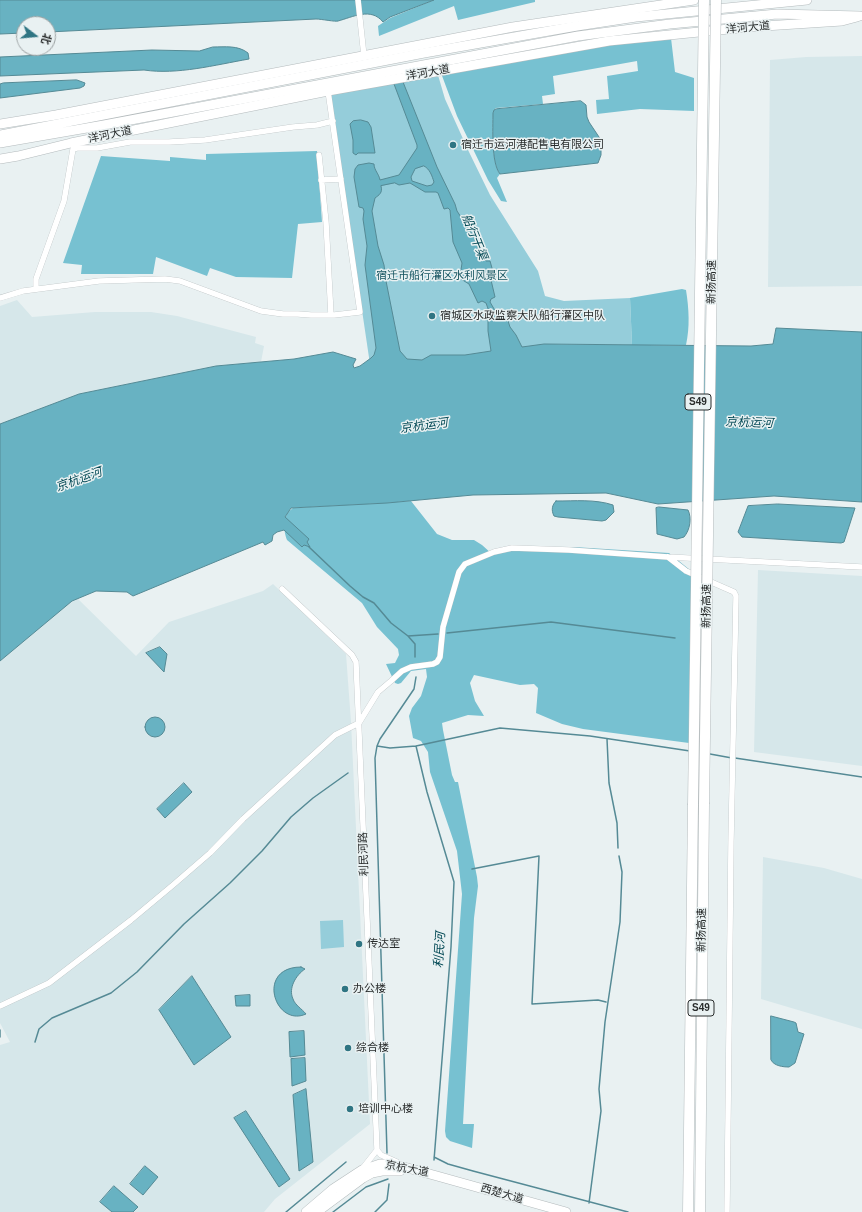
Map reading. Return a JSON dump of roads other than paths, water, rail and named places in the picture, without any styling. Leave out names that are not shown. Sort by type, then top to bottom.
[{"type":"highway","name":"新扬高速","points":[[688,1212],[704,0]]},
{"type":"highway","name":"新扬高速","points":[[700,1212],[704,804],[716,0]]},
{"type":"main road","points":[[0,124],[63,114],[513,27],[694,0]]},
{"type":"main road","name":"洋河大道","points":[[0,143],[63,130],[78,120],[424,53],[577,26],[668,13],[807,0]]},
{"type":"main road","name":"洋河大道","points":[[0,135],[81,130],[578,36],[640,27],[735,17],[783,14],[861,16]]},
{"type":"main road","name":"洋河大道","points":[[0,158],[18,156],[71,143],[328,91],[609,41],[749,27],[842,21],[861,16]]},
{"type":"main road","points":[[0,131],[63,130]]},
{"type":"main road","points":[[0,150],[35,142],[63,130]]},
{"type":"main road","name":"京杭大道","points":[[306,1212],[333,1189],[370,1166],[392,1164],[437,1176]]},
{"type":"main road","name":"京杭大道","points":[[318,1212],[350,1187],[372,1173],[382,1170],[395,1170],[437,1176]]},
{"type":"main road","name":"西楚大道","points":[[437,1176],[566,1212]]},
{"type":"street","points":[[358,0],[364,56]]},
{"type":"street","points":[[0,298],[23,291],[103,281],[172,279],[261,311],[289,315],[331,315],[360,312],[328,91]]},
{"type":"street","points":[[36,290],[36,279],[64,201],[73,149],[97,148],[130,142],[205,140],[233,135],[317,125],[332,121]]},
{"type":"street","points":[[319,155],[326,222],[331,315]]},
{"type":"street","points":[[321,180],[341,179]]},
{"type":"street","points":[[0,1006],[49,983],[131,920],[210,853],[249,814],[336,735],[359,723],[378,692],[402,671],[411,667],[433,664],[437,662],[440,657],[443,627],[459,572],[465,564],[494,552],[512,548],[862,567]]},
{"type":"street","points":[[668,557],[686,571],[734,592],[736,596],[732,744],[727,1212]]},
{"type":"street","name":"利民河路","points":[[282,589],[352,655],[356,662],[377,1150]]},
{"type":"street","points":[[359,1172],[377,1150],[381,1155],[437,1176]]},
{"type":"water","points":[[0,0],[434,0],[390,17],[383,22],[378,17],[373,15],[362,14],[337,21],[316,19],[56,32],[56,16],[16,16],[16,33],[0,34]]},
{"type":"water","points":[[213,47],[231,47],[244,50],[248,53],[249,59],[196,69],[170,71],[144,70],[0,76],[0,57],[56,56],[56,54],[152,50],[199,51]]},
{"type":"water","points":[[77,80],[85,83],[84,86],[80,88],[0,98],[0,84],[3,83]]},
{"type":"water","points":[[403,82],[437,167],[457,211],[474,237],[483,258],[486,261],[490,261],[492,268],[491,280],[495,297],[491,299],[490,302],[497,314],[505,312],[510,327],[522,347],[544,344],[751,346],[773,344],[776,328],[862,332],[862,502],[774,496],[658,504],[606,493],[473,495],[387,503],[291,508],[285,517],[309,539],[307,542],[310,547],[304,545],[302,547],[284,530],[273,535],[272,541],[265,545],[263,542],[133,596],[127,592],[96,591],[72,601],[0,661],[0,424],[79,394],[216,366],[294,359],[333,352],[356,359],[353,365],[354,368],[360,366],[374,355],[376,348],[365,265],[367,246],[363,219],[364,211],[363,208],[359,207],[354,177],[355,169],[358,165],[369,163],[374,164],[380,180],[399,175],[417,148],[394,84]],"holes":[[[424,166],[432,175],[434,182],[432,185],[427,186],[412,181],[411,177],[415,169]],[[395,183],[399,185],[410,183],[425,192],[436,192],[438,193],[444,209],[448,208],[450,210],[453,242],[462,263],[461,270],[458,274],[461,279],[469,284],[478,303],[482,301],[486,303],[491,317],[488,318],[491,351],[465,355],[431,355],[422,360],[407,359],[400,351],[372,211],[375,198],[381,192],[381,186]]]},
{"type":"water","points":[[581,101],[586,105],[589,122],[601,140],[601,155],[598,163],[500,174],[495,162],[493,145],[494,110]]},
{"type":"water","points":[[361,120],[368,122],[371,127],[375,153],[358,153],[356,155],[353,153],[353,140],[350,124],[353,121]]},
{"type":"water","points":[[556,501],[606,503],[613,505],[614,512],[606,520],[602,521],[558,517],[554,516],[552,512]]},
{"type":"water","points":[[778,504],[855,508],[844,542],[841,543],[742,537],[738,532],[748,506]]},
{"type":"water","points":[[656,508],[688,510],[690,524],[684,537],[677,539],[657,534]]},
{"type":"water","points":[[160,647],[167,654],[164,672],[146,653]]},
{"type":"water","points":[[151,717],[159,717],[165,723],[165,731],[159,737],[151,737],[145,731],[145,723]]},
{"type":"water","points":[[184,783],[192,792],[165,818],[157,809]]},
{"type":"water","points":[[301,967],[305,969],[296,978],[292,986],[292,995],[295,1003],[306,1014],[295,1016],[286,1013],[279,1005],[275,996],[274,986],[278,976],[287,970]]},
{"type":"water","points":[[192,976],[231,1037],[194,1065],[159,1010]]},
{"type":"water","points":[[250,995],[250,1006],[236,1006],[235,996]]},
{"type":"water","points":[[771,1016],[796,1023],[798,1032],[804,1034],[795,1063],[789,1067],[776,1065],[771,1060]]},
{"type":"water","points":[[304,1031],[305,1055],[290,1057],[289,1032]]},
{"type":"water","points":[[305,1058],[306,1081],[292,1086],[291,1059]]},
{"type":"water","points":[[306,1089],[313,1162],[299,1171],[293,1095]]},
{"type":"water","points":[[246,1111],[290,1179],[279,1187],[234,1118]]},
{"type":"water","points":[[145,1166],[158,1177],[143,1195],[130,1184]]},
{"type":"water","points":[[114,1186],[138,1207],[133,1212],[112,1212],[100,1202]]},
{"type":"waterway","points":[[309,547],[350,586],[363,597],[374,603],[391,623],[408,636],[415,644],[415,657]]},
{"type":"waterway","points":[[447,633],[551,622],[675,638]]},
{"type":"waterway","points":[[408,636],[438,634]]},
{"type":"waterway","points":[[387,1153],[375,758],[380,739],[414,689],[416,677]]},
{"type":"waterway","points":[[377,746],[390,748],[416,746],[500,728],[590,736],[690,751]]},
{"type":"waterway","points":[[607,739],[609,783],[617,823],[618,848]]},
{"type":"waterway","name":"利民河","points":[[416,746],[427,792],[454,882],[451,947],[434,1160]]},
{"type":"waterway","points":[[710,754],[732,758]]},
{"type":"waterway","points":[[735,758],[862,777]]},
{"type":"waterway","points":[[35,1042],[39,1029],[52,1018],[111,993],[137,972],[184,924],[230,883],[262,851],[291,817],[313,798],[348,773]]},
{"type":"waterway","points":[[472,869],[539,856],[532,1004],[598,1000],[606,1002]]},
{"type":"waterway","points":[[589,1203],[601,1111],[599,1089],[605,1022],[620,922],[622,872],[619,856]]},
{"type":"waterway","points":[[0,1030],[0,1037]]},
{"type":"waterway","points":[[434,1157],[448,1164],[628,1212]]},
{"type":"waterway","points":[[286,1212],[346,1162]]},
{"type":"waterway","points":[[333,1212],[366,1187],[388,1179]]},
{"type":"waterway","points":[[375,1212],[387,1200],[389,1184]]},
{"type":"place","name":"宿迁市运河港配售电有限公司","points":[[453,145]]},
{"type":"place","name":"宿城区水政监察大队船行灌区中队","points":[[432,316]]},
{"type":"place","name":"传达室","points":[[359,944]]},
{"type":"place","name":"办公楼","points":[[345,989]]},
{"type":"place","name":"综合楼","points":[[348,1048]]},
{"type":"place","name":"培训中心楼","points":[[350,1109]]},
{"type":"water label","name":"船行干渠","points":[[474,237]]},
{"type":"water label","name":"京杭运河","points":[[749,423]]},
{"type":"water label","name":"京杭运河","points":[[424,426]]},
{"type":"water label","name":"京杭运河","points":[[79,480]]},
{"type":"park label","name":"宿迁市船行灌区水利风景区","points":[[442,276]]}]
